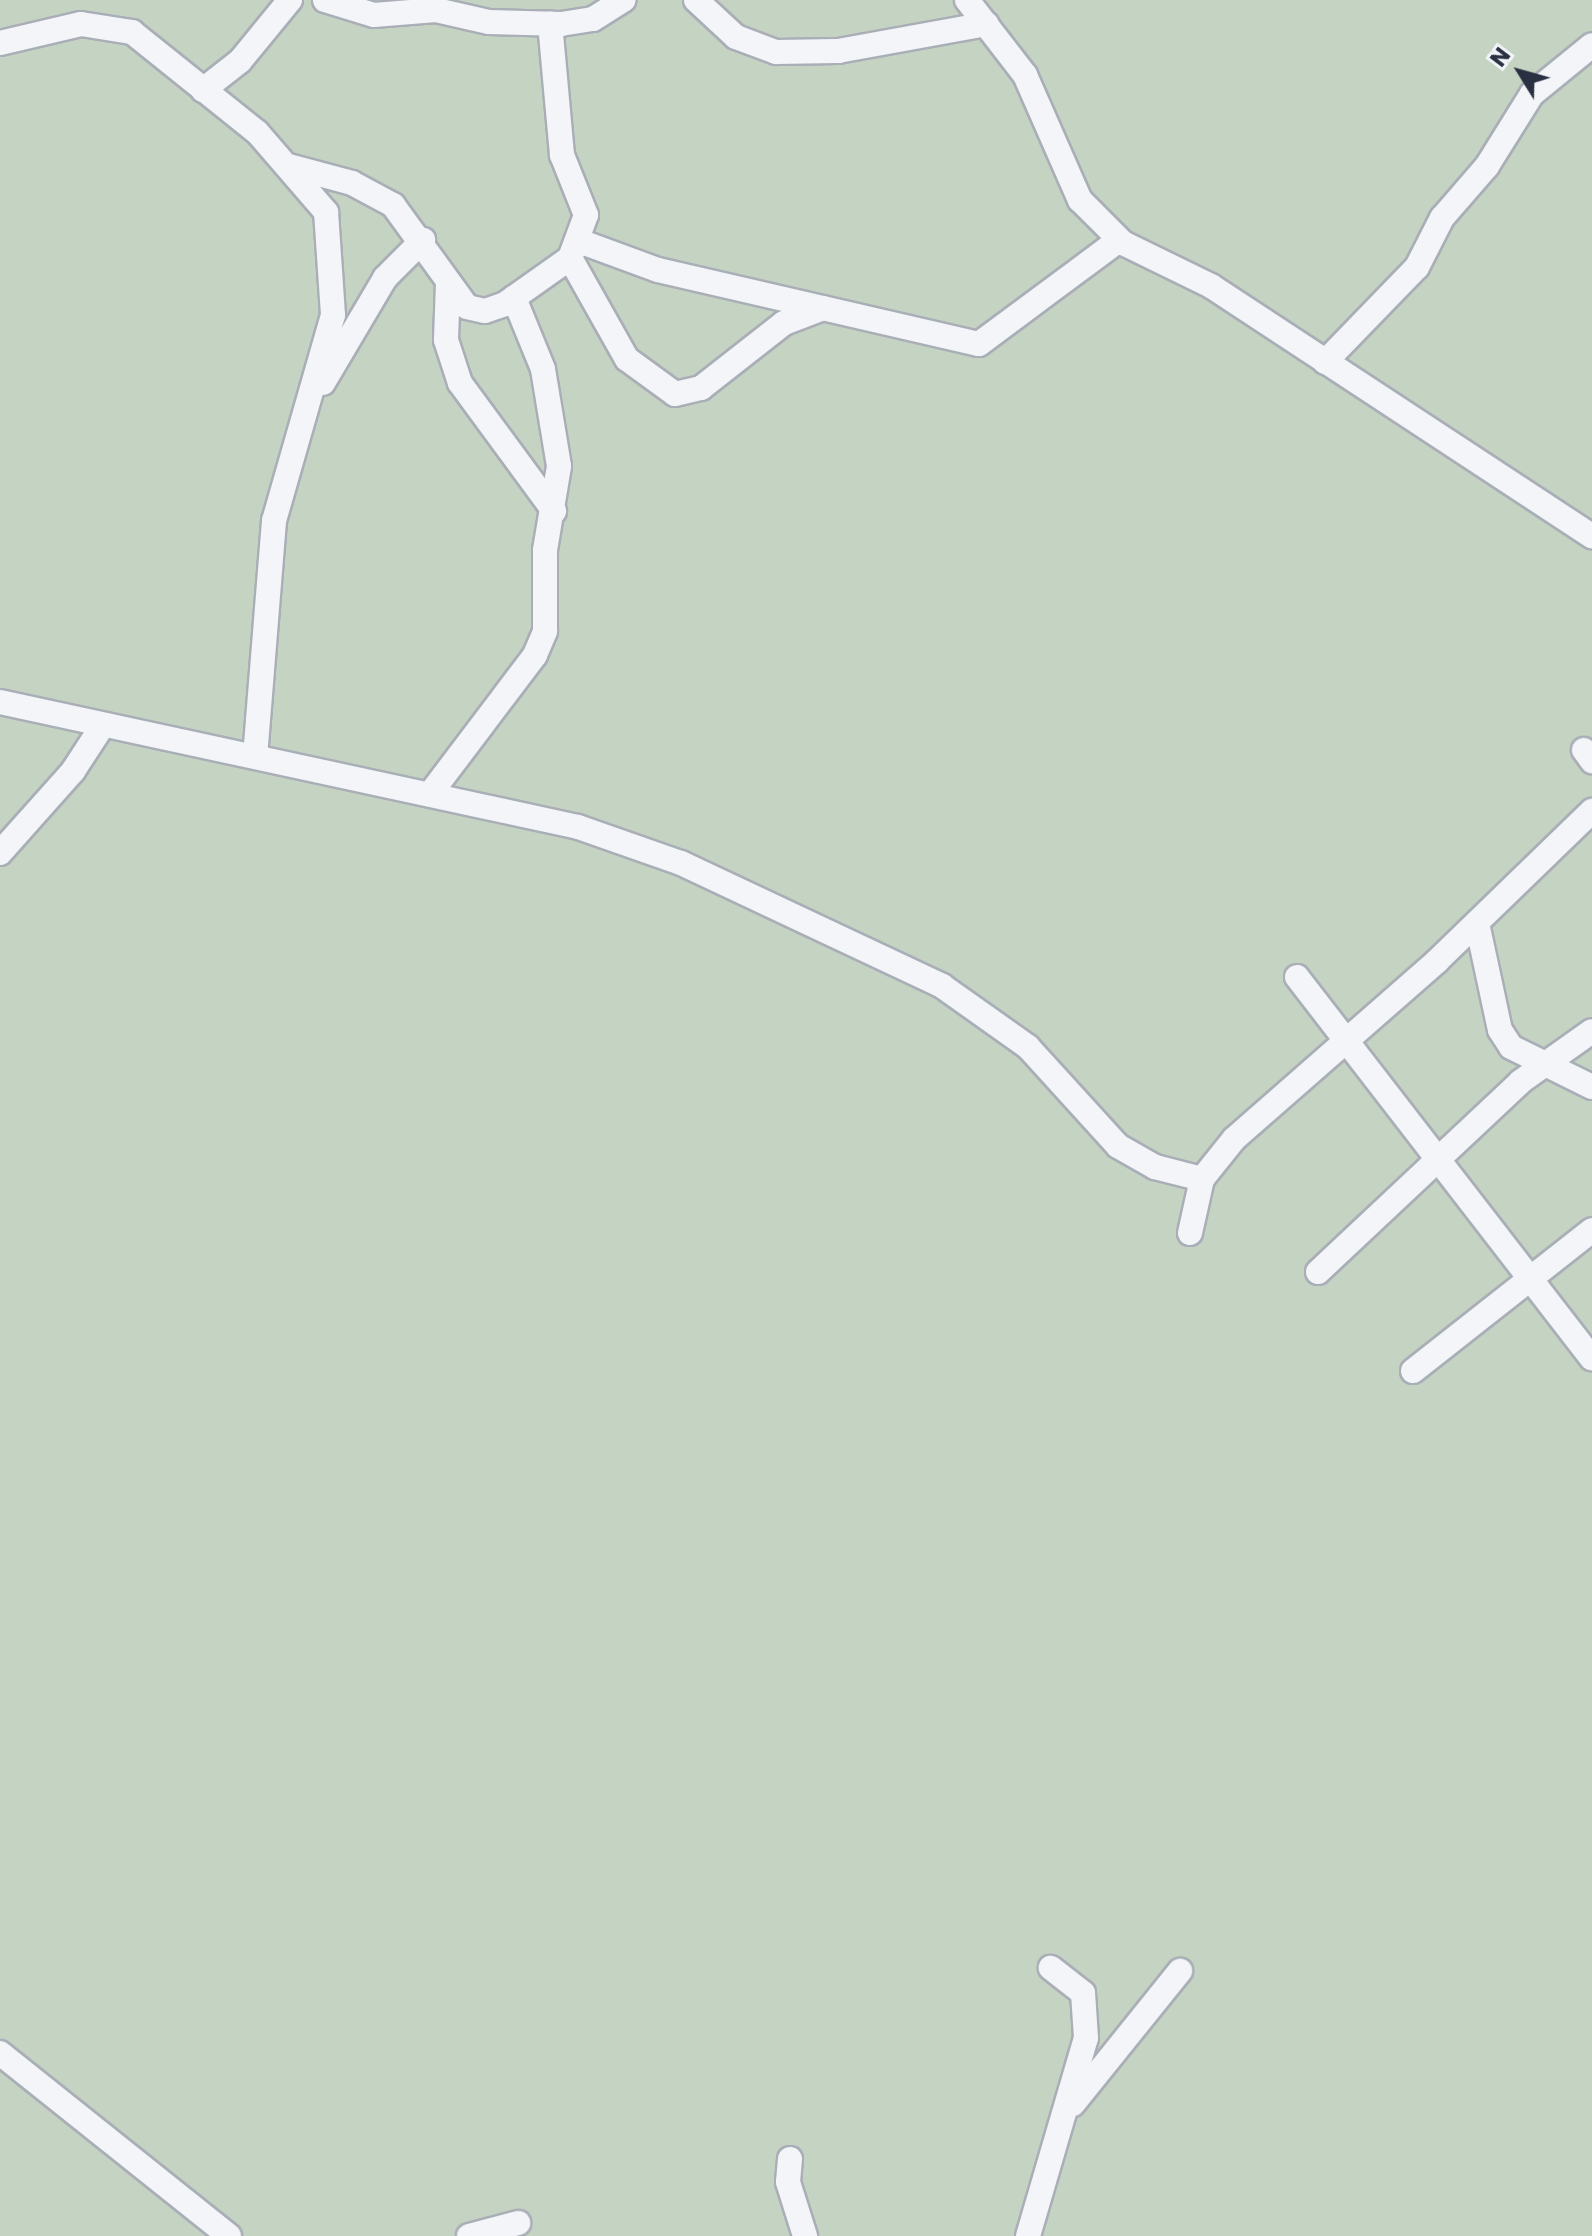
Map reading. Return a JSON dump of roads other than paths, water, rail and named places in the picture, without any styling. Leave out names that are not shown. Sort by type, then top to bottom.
[{"type":"street","points":[[203,90],[240,61],[290,0]]},
{"type":"street","points":[[325,0],[374,15],[436,10],[550,24],[593,19],[624,0]]},
{"type":"street","points":[[696,0],[736,37],[776,52],[838,51],[976,8],[1025,75],[1080,200],[1119,240],[1201,280],[1592,536]]},
{"type":"street","points":[[0,43],[81,24],[121,27],[203,90],[289,166],[331,228],[333,315],[274,521],[255,756]]},
{"type":"street","points":[[289,166],[367,189],[393,205],[423,240],[448,282],[476,311],[514,298],[575,250],[586,215],[562,155],[550,24]]},
{"type":"street","points":[[1325,362],[1417,267],[1442,218],[1532,94],[1592,45]]},
{"type":"street","points":[[305,413],[385,278],[423,240]]},
{"type":"street","points":[[575,250],[986,343],[1119,240]]},
{"type":"street","points":[[575,250],[627,359],[675,394],[701,388],[784,323],[823,308]]},
{"type":"street","points":[[448,282],[446,340],[460,383],[554,511]]},
{"type":"street","points":[[430,794],[540,644],[559,466],[543,369],[514,298]]},
{"type":"street","points":[[0,702],[430,794],[623,841],[861,944],[1006,1029],[1118,1146],[1155,1167],[1202,1179]]},
{"type":"street","points":[[0,853],[73,771],[103,725]]},
{"type":"street","points":[[1190,1233],[1202,1179],[1282,1091],[1350,1037],[1477,923],[1592,811]]},
{"type":"street","points":[[1477,923],[1500,1030],[1511,1047],[1592,1087]]},
{"type":"street","points":[[1297,977],[1350,1037],[1528,1279],[1592,1358]]},
{"type":"street","points":[[1318,1272],[1437,1157],[1544,1065],[1592,1031]]},
{"type":"street","points":[[1413,1371],[1592,1230]]},
{"type":"street","points":[[1028,2236],[1071,2106],[1087,2008],[1077,1984],[1051,1968]]},
{"type":"street","points":[[1071,2106],[1180,1971]]},
{"type":"street","points":[[0,2053],[229,2236]]},
{"type":"street","points":[[790,2159],[788,2182],[805,2236]]},
{"type":"street","points":[[469,2236],[518,2223]]}]
